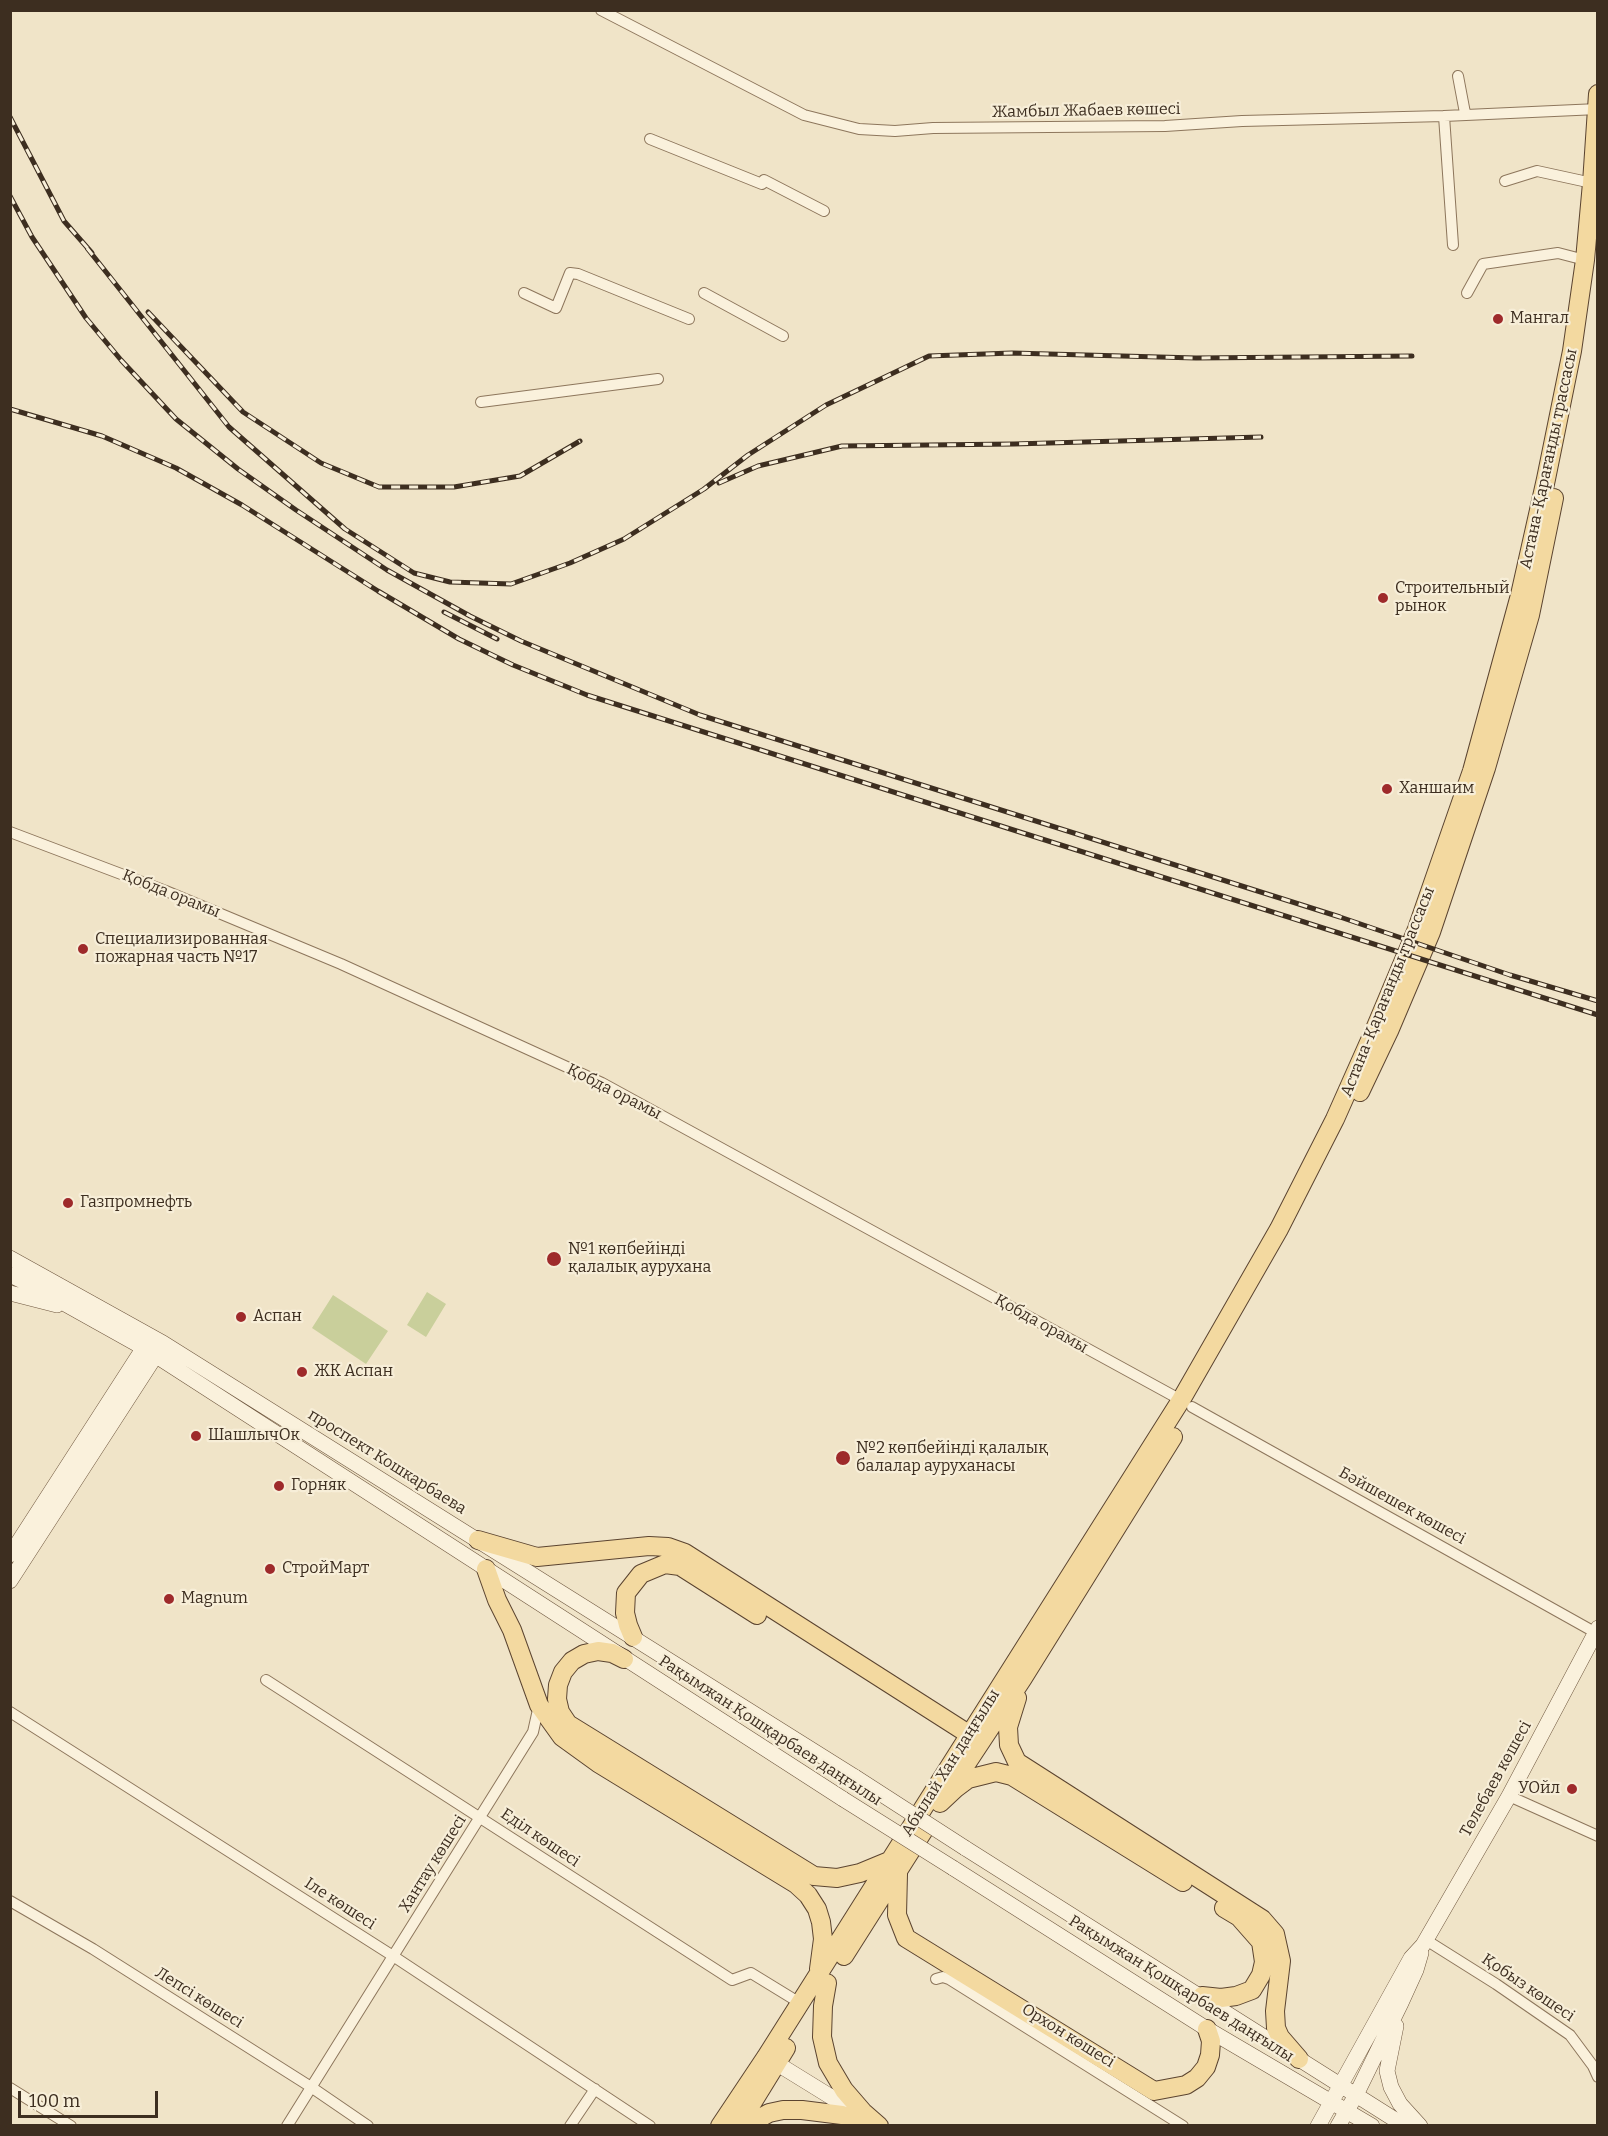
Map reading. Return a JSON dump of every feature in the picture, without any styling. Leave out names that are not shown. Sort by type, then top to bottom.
[{"type":"main road","name":"Астана-Қарағанды трассасы","points":[[1186,1404],[1335,1119],[1417,929],[1472,771],[1520,595],[1568,371],[1585,260],[1598,94]]},
{"type":"main road","name":"Астана-Қарағанды трассасы","points":[[1186,1404],[1289,1235],[1389,1031],[1431,932],[1486,768],[1530,615],[1577,391],[1598,243]]},
{"type":"main road","name":"Рақымжан Қошқарбаев даңғылы","points":[[10,1258],[154,1346],[486,1569],[843,1799],[1207,2029],[1372,2126]]},
{"type":"main road","name":"Рақымжан Қошқарбаев даңғылы","points":[[10,1275],[154,1346]]},
{"type":"main road","points":[[10,1293],[74,1308]]},
{"type":"main road","name":"проспект Кошкарбаева","points":[[154,1346],[592,1611]]},
{"type":"main road","points":[[10,1555],[154,1346]]},
{"type":"main road","points":[[10,1581],[154,1346]]},
{"type":"main road","name":"Абылай Хан даңғылы","points":[[894,1866],[940,1803],[1023,1678],[1186,1404]]},
{"type":"main road","name":"Абылай Хан даңғылы","points":[[720,2126],[772,2060],[894,1866],[966,1740],[1186,1404]]},
{"type":"main road","points":[[478,1540],[537,1557],[649,1546],[668,1547],[685,1553],[966,1740]]},
{"type":"main road","points":[[633,1637],[625,1612],[626,1593],[641,1574],[651,1568],[665,1564],[680,1566],[966,1740]]},
{"type":"main road","points":[[486,1569],[497,1600],[512,1630],[539,1705],[562,1737],[796,1884],[808,1894],[817,1909],[821,1922],[823,1939],[822,2037],[828,2063],[853,2101],[877,2126]]},
{"type":"main road","name":"Рақымжан Қошқарбаев даңғылы","points":[[592,1611],[1356,2095]]},
{"type":"main road","name":"Төлебаев көшесі","points":[[1318,2126],[1339,2084],[1411,1958],[1424,1943],[1509,1796],[1597,1631]]},
{"type":"main road","points":[[624,1659],[612,1653],[598,1651],[584,1654],[572,1661],[560,1678],[557,1699],[560,1712],[568,1724],[814,1876],[837,1878],[894,1866],[897,1915],[906,1938],[1154,2091],[1186,2085],[1197,2078],[1206,2067],[1210,2055],[1211,2042],[1207,2029]]},
{"type":"main road","points":[[1023,1678],[1008,1727],[1009,1745],[1017,1762],[1262,1918],[1275,1934],[1281,1961],[1275,2011],[1276,2028],[1280,2037],[1299,2059]]},
{"type":"main road","points":[[940,1803],[968,1779],[996,1772],[1012,1776],[1239,1917],[1261,1942],[1264,1962],[1261,1975],[1252,1990],[1236,1996],[1221,1998],[1202,1996]]},
{"type":"main road","name":"Төлебаев көшесі","points":[[1338,2126],[1348,2111],[1401,2003],[1416,1970],[1424,1943]]},
{"type":"main road","name":"Абылай Хан даңғылы","points":[[738,2126],[800,2003],[823,1979]]},
{"type":"main road","points":[[1401,2003],[1387,2071],[1400,2104],[1420,2126]]},
{"type":"main road","points":[[772,2060],[877,2126]]},
{"type":"main road","points":[[1356,2095],[1405,2126]]},
{"type":"main road","points":[[746,2126],[769,2113],[802,2110],[842,2115],[877,2126]]},
{"type":"street","name":"Жамбыл Жабаев көшесі","points":[[601,10],[804,115],[859,129],[895,131],[933,128],[1165,126],[1242,121],[1444,116],[1465,113],[1597,109]]},
{"type":"street","points":[[1458,76],[1465,113]]},
{"type":"street","points":[[1444,116],[1453,245]]},
{"type":"street","points":[[650,139],[763,182],[824,211]]},
{"type":"street","points":[[1505,181],[1537,171],[1592,183]]},
{"type":"street","points":[[1467,293],[1483,264],[1558,253],[1585,260]]},
{"type":"street","points":[[524,293],[556,308],[570,273],[578,274],[689,319]]},
{"type":"street","points":[[704,293],[783,336]]},
{"type":"street","points":[[481,402],[658,379]]},
{"type":"street","name":"Қобда орамы","points":[[10,832],[166,891],[328,958],[602,1083],[1186,1404]]},
{"type":"street","name":"Бәйшешек көшесі","points":[[1186,1404],[1597,1631]]},
{"type":"street","name":"Еділ көшесі","points":[[266,1680],[732,1980],[751,1973],[800,2003]]},
{"type":"street","name":"Хантау көшесі","points":[[287,2126],[533,1732],[539,1705]]},
{"type":"street","name":"Іле көшесі","points":[[10,1712],[393,1956],[650,2126]]},
{"type":"street","points":[[1509,1796],[1598,1836]]},
{"type":"street","name":"Лепсі көшесі","points":[[10,1901],[93,1949],[369,2126]]},
{"type":"street","name":"Қобыз көшесі","points":[[1424,1943],[1496,1984],[1570,2035],[1598,2077]]},
{"type":"street","name":"Орхон көшесі","points":[[936,1979],[943,1977],[949,1979],[1182,2126]]},
{"type":"street","points":[[10,2088],[71,2126]]},
{"type":"street","points":[[570,2126],[595,2089]]},
{"type":"green space","points":[[427,1292],[446,1304],[426,1337],[407,1325]]},
{"type":"green space","points":[[333,1295],[388,1331],[366,1364],[312,1328]]},
{"type":"railway","points":[[10,117],[64,221],[92,253]]},
{"type":"railway","points":[[10,196],[32,237],[86,318],[121,360],[176,419],[238,469],[296,510],[387,570],[470,616],[521,641],[700,715],[1340,917],[1510,975],[1598,1001]]},
{"type":"railway","points":[[87,248],[229,427],[345,529],[414,573],[450,582],[511,584],[570,563],[624,539],[704,489],[748,455],[826,405],[929,356],[1012,353],[1196,358],[1412,356]]},
{"type":"railway","points":[[148,312],[243,412],[321,463],[379,487],[454,487],[520,476],[580,441]]},
{"type":"railway","points":[[10,409],[102,436],[176,468],[242,505],[459,639],[513,665],[587,695],[1598,1015]]},
{"type":"railway","points":[[719,483],[758,466],[842,446],[1261,437]]},
{"type":"railway","points":[[444,612],[497,639]]},
{"type":"place","name":"Мангал","points":[[1498,319]]},
{"type":"place","name":"Строительный рынок","points":[[1383,598]]},
{"type":"place","name":"Ханшаим","points":[[1387,789]]},
{"type":"place","name":"Специализированная пожарная часть №17","points":[[83,949]]},
{"type":"place","name":"Газпромнефть","points":[[68,1203]]},
{"type":"place","name":"№1 көпбейінді қалалық аурухана","points":[[554,1259]]},
{"type":"place","name":"Аспан","points":[[241,1317]]},
{"type":"place","name":"ЖК Аспан","points":[[302,1372]]},
{"type":"place","name":"ШашлычОк","points":[[196,1436]]},
{"type":"place","name":"№2 көпбейінді қалалық балалар ауруханасы","points":[[843,1458]]},
{"type":"place","name":"Горняк","points":[[279,1486]]},
{"type":"place","name":"СтройМарт","points":[[270,1569]]},
{"type":"place","name":"Magnum","points":[[169,1599]]},
{"type":"place","name":"УОйл","points":[[1572,1789]]}]
